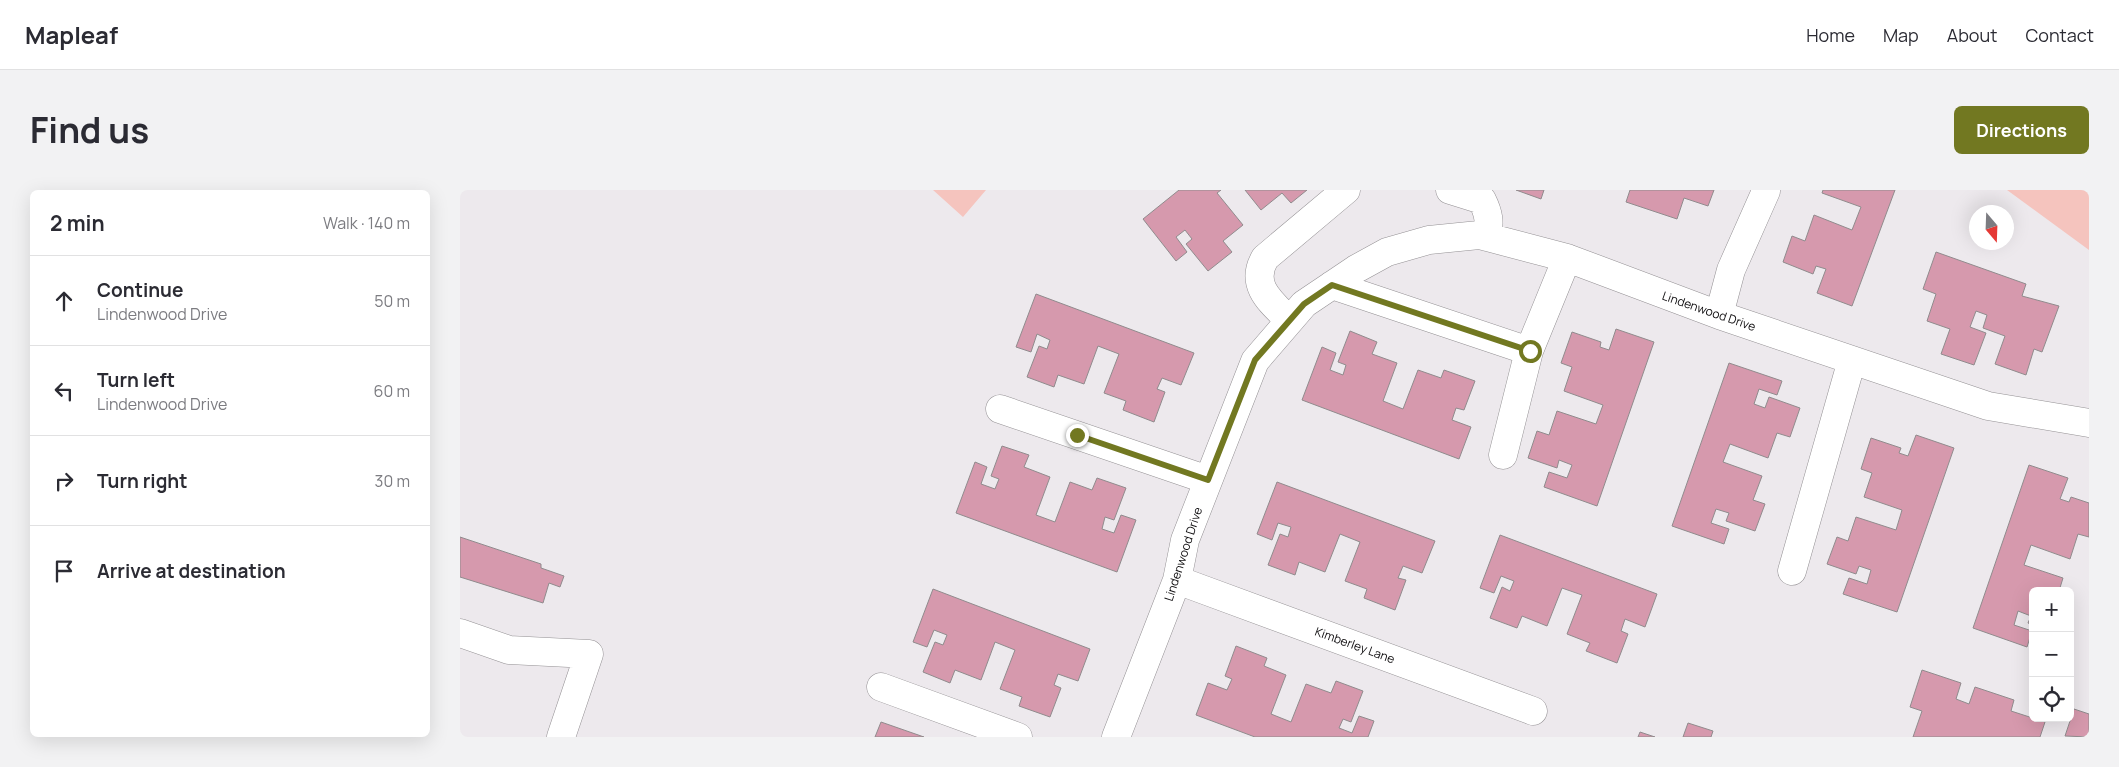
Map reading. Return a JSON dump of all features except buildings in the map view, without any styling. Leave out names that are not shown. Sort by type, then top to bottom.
[{"type":"street","points":[[1289,320],[1265,293],[1259,282],[1258,270],[1266,258],[1346,190]]},
{"type":"street","points":[[1450,190],[1482,200],[1488,212],[1490,223],[1487,237]]},
{"type":"street","points":[[1719,315],[1731,270],[1766,190]]},
{"type":"street","name":"Lindenwood Drive","points":[[1116,737],[1176,580],[1185,540],[1255,360],[1304,304],[1387,252],[1429,240],[1478,235],[1487,237],[1567,258],[1719,315],[1988,406],[2089,423]]},
{"type":"street","points":[[1503,455],[1530,351],[1567,258]]},
{"type":"street","points":[[1332,285],[1530,351]]},
{"type":"street","points":[[1792,571],[1852,360]]},
{"type":"street","points":[[1000,409],[1208,480]]},
{"type":"street","name":"Kimberley Lane","points":[[1176,580],[1533,711]]},
{"type":"street","points":[[460,634],[509,650],[589,654],[561,737]]},
{"type":"street","points":[[881,687],[1008,735]]},
{"type":"shaded area","points":[[933,190],[986,190],[963,217]]},
{"type":"shaded area","points":[[2007,190],[2089,190],[2089,250]]},
{"type":"route","points":[[1077,435],[1208,480],[1255,360],[1304,304],[1332,285],[1530,351]]}]
